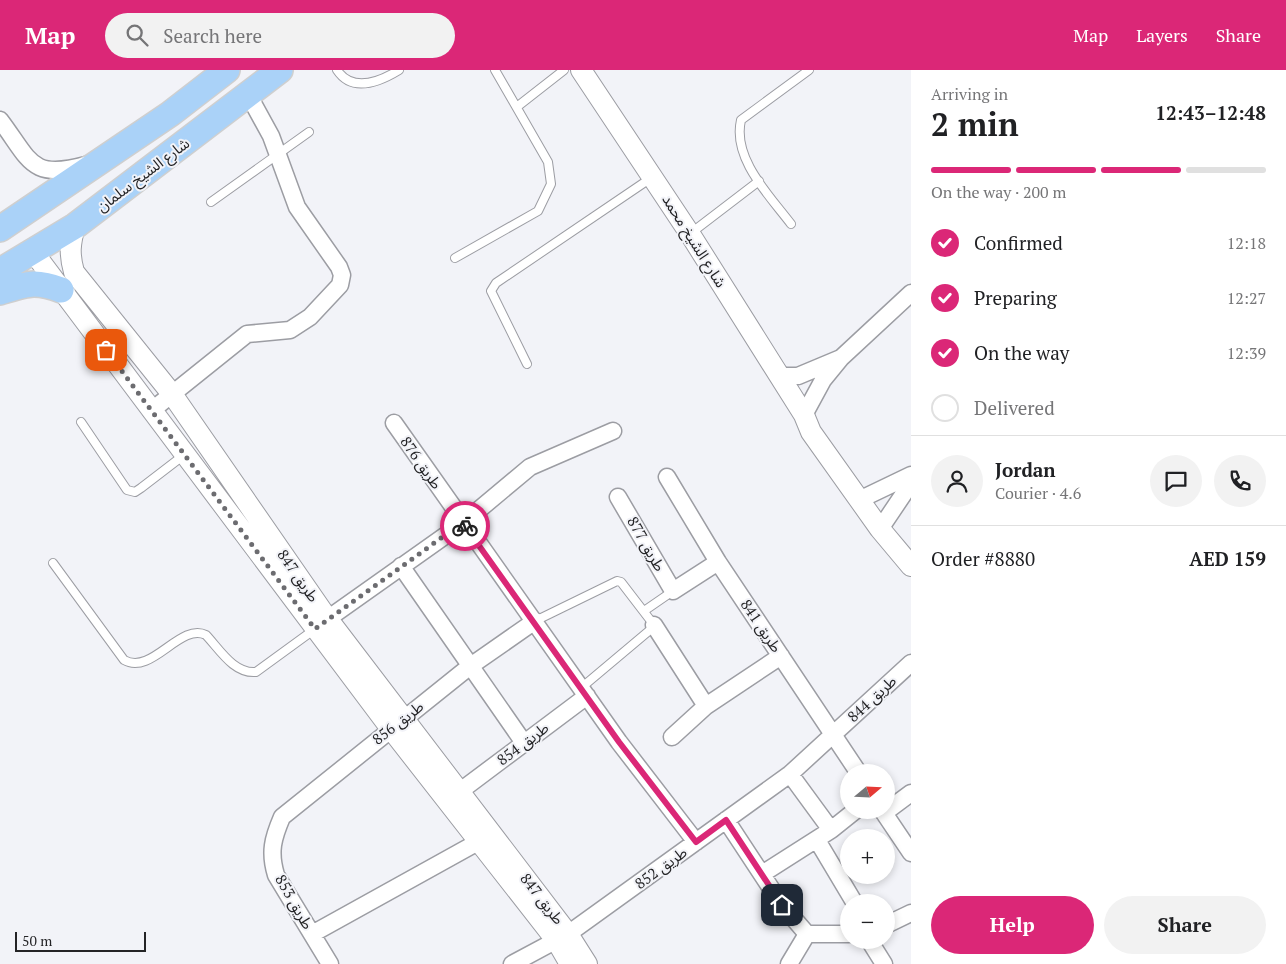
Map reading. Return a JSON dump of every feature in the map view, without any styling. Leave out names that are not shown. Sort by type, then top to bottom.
[{"type":"main road","points":[[2,222],[106,160],[170,114],[226,70]]},
{"type":"main road","name":"شارع الشيخ سلمان","points":[[0,271],[34,253],[75,226],[280,70]]},
{"type":"main road","points":[[0,292],[29,283],[45,284],[61,290]]},
{"type":"street","name":"شارع الشيخ محمد","points":[[581,70],[690,234],[804,415],[813,423],[911,566]]},
{"type":"street","points":[[151,410],[247,334],[290,330],[310,317],[340,284],[342,275],[339,267],[298,207],[271,136],[248,94]]},
{"type":"street","points":[[0,120],[35,166],[50,171],[67,170],[106,160]]},
{"type":"street","name":"طريق 847","points":[[75,226],[70,244],[70,256],[74,272],[172,394],[321,623]]},
{"type":"street","name":"طريق 847","points":[[34,253],[184,455],[321,623],[397,724],[478,842],[587,964]]},
{"type":"street","points":[[804,415],[823,380],[840,358],[911,293]]},
{"type":"street","points":[[779,376],[798,376],[840,358]]},
{"type":"street","name":"طريق 876","points":[[394,423],[462,523],[619,742],[696,842]]},
{"type":"street","points":[[321,623],[462,523],[530,467],[613,431]]},
{"type":"street","points":[[863,498],[911,475]]},
{"type":"street","name":"طريق 841","points":[[667,478],[718,562],[853,764]]},
{"type":"street","points":[[883,525],[911,483]]},
{"type":"street","name":"طريق 877","points":[[618,497],[673,591]]},
{"type":"street","name":"شارع الشيخ محمد","points":[[883,525],[911,552]]},
{"type":"street","points":[[673,591],[718,562]]},
{"type":"street","points":[[401,566],[469,667],[524,743]]},
{"type":"street","name":"طريق 856","points":[[274,837],[282,817],[469,667],[534,621]]},
{"type":"street","points":[[654,625],[706,706]]},
{"type":"street","points":[[672,737],[706,706],[782,656]]},
{"type":"street","name":"طريق 844","points":[[834,734],[911,663]]},
{"type":"street","name":"طريق 854","points":[[459,792],[524,743],[584,692]]},
{"type":"street","name":"طريق 847","points":[[397,724],[459,792],[562,937],[570,964]]},
{"type":"street","name":"طريق 852","points":[[512,964],[562,937],[696,842],[790,774],[834,734]]},
{"type":"street","points":[[790,774],[831,830]]},
{"type":"street","points":[[895,804],[911,793]]},
{"type":"street","points":[[762,874],[817,840],[845,819]]},
{"type":"street","points":[[888,819],[911,853]]},
{"type":"street","points":[[726,820],[782,905],[807,934],[840,934]]},
{"type":"street","name":"طريق 853","points":[[274,837],[271,860],[276,875],[330,964]]},
{"type":"street","points":[[817,840],[849,894]]},
{"type":"street","points":[[312,934],[478,842]]},
{"type":"street","points":[[895,921],[911,913]]},
{"type":"street","points":[[788,964],[807,934]]},
{"type":"street","points":[[875,949],[884,964]]},
{"type":"lane","points":[[338,70],[351,80],[362,84],[374,83],[399,70]]},
{"type":"lane","points":[[455,258],[538,211],[547,197],[551,184],[548,162],[518,106],[495,70]]},
{"type":"lane","points":[[518,106],[564,70]]},
{"type":"lane","points":[[792,224],[758,180],[740,146],[738,134],[741,120],[809,70]]},
{"type":"lane","points":[[211,202],[308,132]]},
{"type":"lane","points":[[527,364],[491,290],[496,283],[653,177]]},
{"type":"lane","points":[[690,234],[758,180]]},
{"type":"lane","points":[[81,422],[130,492],[141,488],[184,455]]},
{"type":"lane","points":[[53,563],[124,660],[131,664],[143,662],[191,634],[201,633],[206,635],[238,669],[248,673],[256,672],[321,623]]},
{"type":"lane","points":[[534,621],[617,581],[621,582],[654,625],[584,692]]},
{"type":"lane","points":[[644,611],[673,591]]},
{"type":"way so far","points":[[106,350],[315,629],[327,618],[462,523],[465,526]]},
{"type":"route","points":[[465,526],[619,742],[696,842],[726,820],[782,905]]}]
